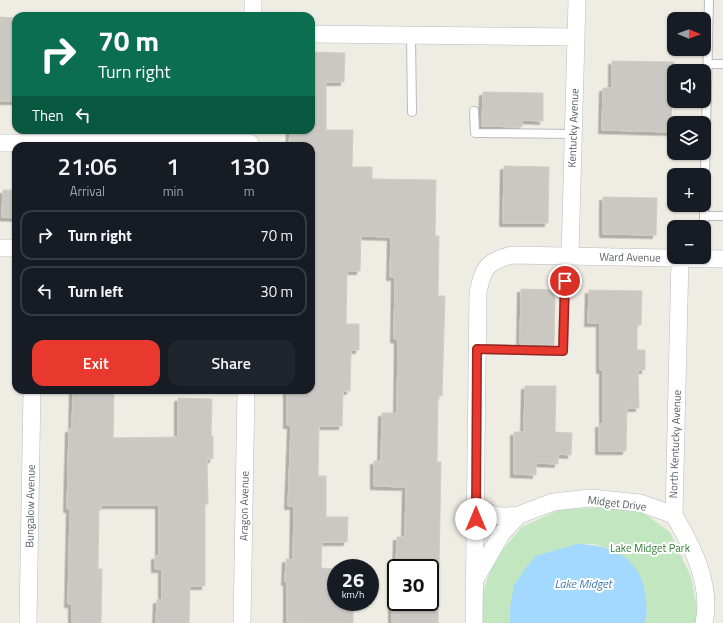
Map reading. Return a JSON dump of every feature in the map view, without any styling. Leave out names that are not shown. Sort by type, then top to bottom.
[{"type":"street","points":[[253,0],[253,12]]},
{"type":"street","name":"Kentucky Avenue","points":[[570,256],[577,0]]},
{"type":"street","points":[[315,34],[576,37]]},
{"type":"street","points":[[83,142],[250,140]]},
{"type":"street","points":[[0,143],[12,143]]},
{"type":"street","points":[[0,248],[12,248]]},
{"type":"street","name":"Ward Avenue","points":[[477,349],[478,292],[482,274],[490,264],[502,258],[512,255],[667,258]]},
{"type":"street","name":"Ward Avenue","points":[[711,258],[723,259]]},
{"type":"street","name":"North Kentucky Avenue","points":[[680,264],[674,515],[686,536],[702,574],[706,588],[706,616],[704,623]]},
{"type":"street","points":[[474,623],[477,349]]},
{"type":"street","name":"Bungalow Avenue","points":[[28,623],[32,394]]},
{"type":"street","name":"Aragon Avenue","points":[[242,623],[246,394]]},
{"type":"street","name":"Midget Drive","points":[[475,579],[502,533],[519,515],[553,502],[591,498],[640,503],[674,515]]},
{"type":"street","points":[[476,504],[488,514],[501,517],[519,515]]},
{"type":"lane","points":[[708,64],[709,0]]},
{"type":"lane","points":[[411,35],[412,112]]},
{"type":"lane","points":[[711,64],[723,64]]},
{"type":"lane","points":[[704,220],[707,108]]},
{"type":"lane","points":[[474,111],[475,133],[573,134]]},
{"type":"lane","points":[[704,216],[723,216]]},
{"type":"lane","points":[[477,349],[563,351],[565,267],[570,256]]},
{"type":"green space","name":"Lake Midget Park","points":[[561,509],[638,509],[670,532],[691,577],[698,614],[696,623],[645,623],[647,615],[614,551],[594,544],[577,544],[510,608],[510,623],[482,623],[482,595],[494,560],[522,527]]},
{"type":"water","name":"Lake Midget","points":[[577,544],[591,545],[615,552],[633,565],[640,575],[644,587],[647,610],[645,623],[510,623],[510,608],[514,585],[528,565],[536,556]]},
{"type":"building","points":[[0,17],[12,18],[12,101],[0,101]]},
{"type":"building","points":[[315,52],[345,53],[344,82],[326,82],[326,130],[353,130],[352,167],[372,167],[372,179],[436,180],[435,236],[439,236],[438,296],[445,296],[442,396],[438,396],[437,462],[441,462],[439,568],[439,559],[396,559],[397,537],[405,537],[406,487],[374,486],[374,461],[381,461],[382,413],[397,413],[398,340],[394,339],[395,277],[390,277],[391,237],[361,236],[360,271],[347,271],[346,324],[359,324],[359,350],[351,350],[350,391],[343,391],[342,426],[319,426],[318,476],[326,476],[326,517],[348,517],[347,542],[322,542],[321,568],[327,568],[327,611],[353,611],[353,623],[287,622],[287,582],[285,582],[286,559],[293,560],[294,506],[288,506],[291,425],[287,425],[287,394],[315,394],[315,142],[289,142],[290,134],[315,134]]},
{"type":"building","points":[[612,61],[674,62],[674,64],[667,64],[667,108],[671,108],[671,116],[667,116],[667,132],[602,130],[603,88],[612,88]]},
{"type":"building","points":[[483,92],[543,93],[543,121],[522,120],[522,127],[482,126]]},
{"type":"building","points":[[504,166],[549,167],[548,223],[503,223]]},
{"type":"building","points":[[3,190],[12,190],[12,218],[2,217]]},
{"type":"building","points":[[603,197],[657,198],[656,235],[603,234]]},
{"type":"building","points":[[521,289],[555,290],[554,345],[520,344]]},
{"type":"building","points":[[589,290],[642,291],[641,325],[637,325],[637,350],[645,350],[645,370],[638,370],[639,408],[627,408],[626,451],[599,451],[599,424],[603,424],[603,370],[600,370],[600,323],[588,323]]},
{"type":"building","points":[[525,386],[556,386],[555,432],[572,433],[571,455],[558,454],[558,464],[536,463],[536,475],[514,474],[514,432],[524,432]]},
{"type":"building","points":[[73,394],[114,394],[113,438],[178,437],[178,398],[212,399],[211,436],[213,436],[213,459],[207,459],[208,504],[205,504],[205,586],[190,586],[189,623],[156,623],[157,600],[162,600],[162,569],[155,569],[155,556],[159,556],[159,505],[101,505],[101,510],[99,510],[98,569],[102,569],[101,623],[72,623],[72,604],[68,604],[70,509],[67,509],[69,429],[72,429]]},
{"type":"building","points":[[392,611],[438,611],[438,623],[392,623]]},
{"type":"route","points":[[476,519],[477,349],[563,351],[565,281]]}]
